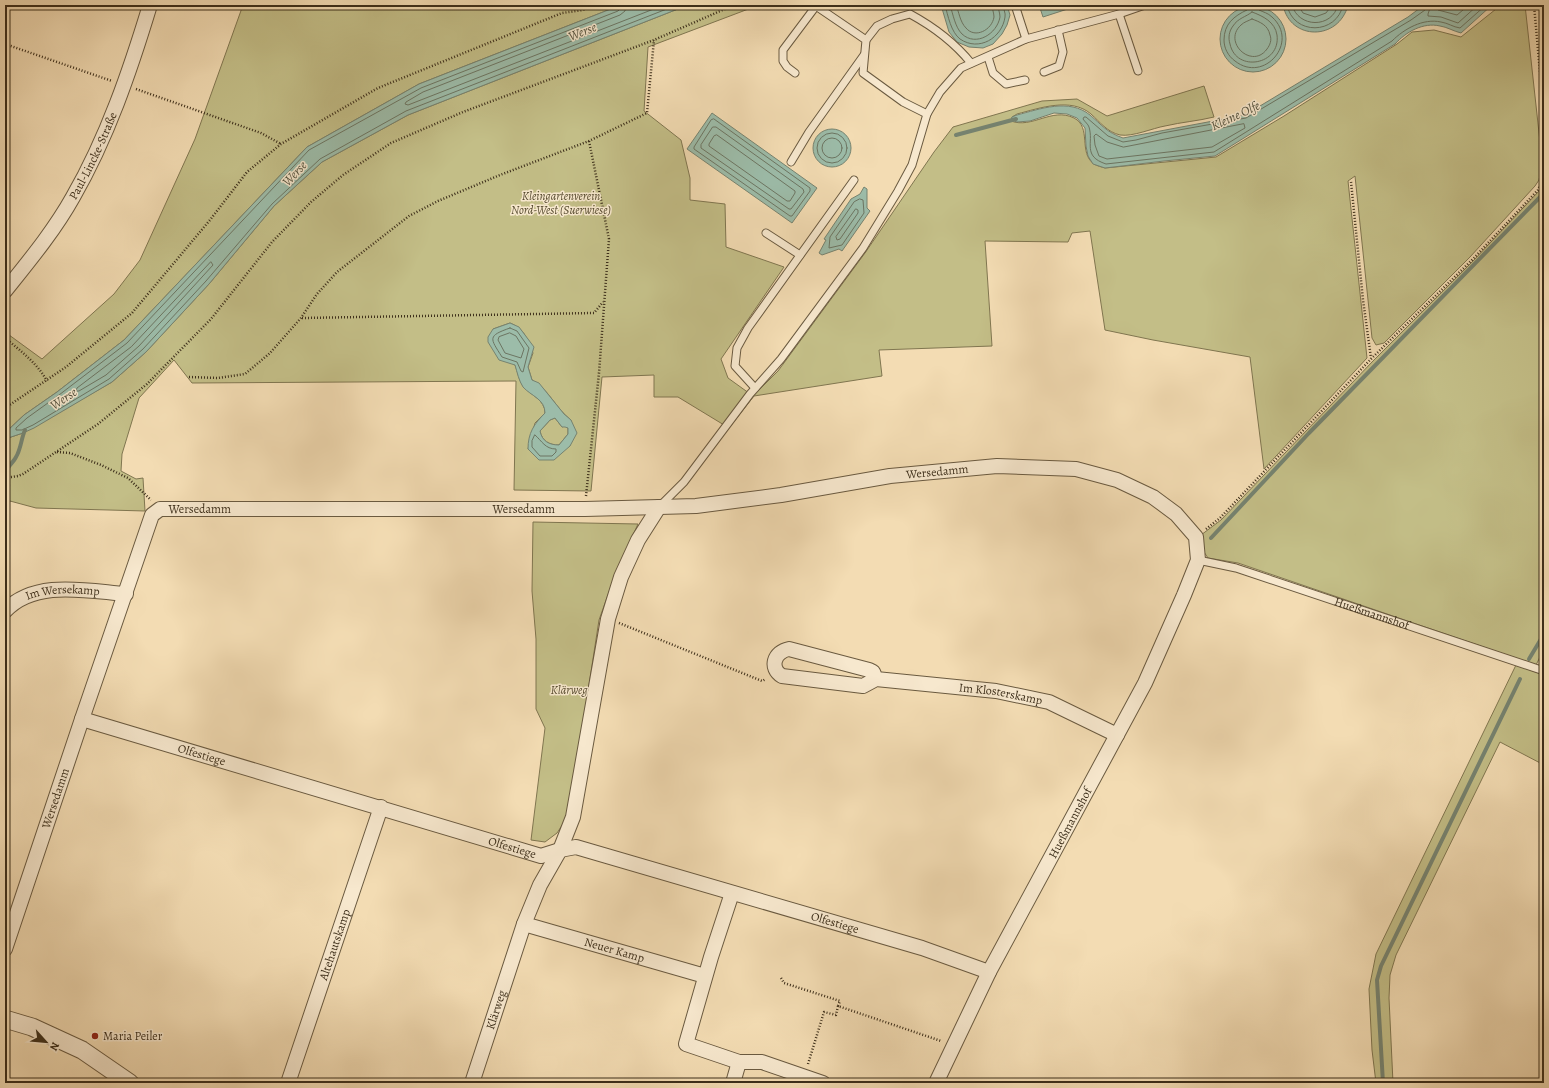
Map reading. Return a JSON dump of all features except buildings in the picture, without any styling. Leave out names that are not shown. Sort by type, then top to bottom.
[{"type":"street","name":"Paul-Lincke-Straße","points":[[5,291],[44,242],[72,198],[96,152],[123,85],[150,5]]},
{"type":"street","name":"Wersedamm","points":[[5,949],[152,515],[160,509],[585,509],[696,506],[781,495],[890,476],[997,466],[1076,469],[1117,480],[1153,497],[1176,514],[1196,537]]},
{"type":"street","name":"Klärweg","points":[[472,1083],[524,924],[540,885],[560,850],[573,816],[608,619],[621,577],[638,540],[659,507]]},
{"type":"street","name":"Hueßmannshof","points":[[936,1083],[989,972],[1145,682],[1198,560],[1196,537]]},
{"type":"street","name":"Im Wersekamp","points":[[5,611],[29,594],[59,589],[126,594]]},
{"type":"street","points":[[777,673],[774,667],[777,654],[782,650],[789,650],[869,670],[873,672],[876,679]]},
{"type":"street","name":"Im Klosterskamp","points":[[777,673],[782,676],[863,686],[876,679],[996,691],[1049,702],[1117,735]]},
{"type":"street","name":"Olfestiege","points":[[82,719],[541,856],[576,847],[922,948],[989,972]]},
{"type":"street","name":"Altehautskamp","points":[[288,1083],[381,807]]},
{"type":"street","points":[[732,893],[705,976],[686,1044],[739,1062],[762,1062],[823,1083]]},
{"type":"street","name":"Neuer Kamp","points":[[524,924],[705,976]]},
{"type":"street","points":[[5,1019],[32,1027],[82,1050],[128,1082]]},
{"type":"street","points":[[733,1083],[739,1062]]},
{"type":"lane","points":[[1015,5],[1026,39]]},
{"type":"lane","points":[[659,507],[684,482],[752,391],[782,359],[863,248],[912,165],[927,114],[940,92],[961,68],[1026,39],[1119,14],[1145,5]]},
{"type":"lane","points":[[795,73],[787,67],[783,61],[783,50],[816,6],[866,40]]},
{"type":"lane","points":[[927,114],[903,102],[863,73],[866,40],[877,26],[892,19],[910,14],[930,24],[960,49],[971,63]]},
{"type":"lane","points":[[1119,14],[1138,71]]},
{"type":"lane","points":[[1044,72],[1059,66],[1063,52],[1058,30]]},
{"type":"lane","points":[[791,162],[809,132],[865,54]]},
{"type":"lane","points":[[988,57],[993,73],[1006,84],[1025,80]]},
{"type":"lane","points":[[752,391],[734,366],[737,348],[748,328],[854,180]]},
{"type":"lane","points":[[766,233],[800,255]]},
{"type":"lane","name":"Hueßmannshof","points":[[1198,560],[1236,568],[1544,671]]},
{"type":"path","points":[[5,408],[66,368],[132,313],[210,220],[247,172],[281,144],[378,88],[562,13],[583,10],[597,5]]},
{"type":"path","points":[[5,478],[18,476],[56,452],[98,424],[147,384],[211,319],[272,242],[311,202],[343,175],[391,143],[463,112],[654,40],[734,5]]},
{"type":"path","points":[[1534,5],[1544,117]]},
{"type":"path","points":[[189,378],[218,378],[245,374],[270,353],[301,318],[318,294],[337,272],[409,216],[452,195],[588,141],[647,113],[654,40]]},
{"type":"path","points":[[5,44],[261,133],[281,144]]},
{"type":"path","points":[[585,509],[599,373],[603,301],[609,239],[588,141]]},
{"type":"path","points":[[1196,537],[1220,518],[1371,359],[1461,270],[1538,190],[1544,176]]},
{"type":"path","points":[[1351,182],[1363,300],[1371,359]]},
{"type":"path","points":[[301,318],[594,313],[603,301]]},
{"type":"path","points":[[5,338],[37,366],[47,381]]},
{"type":"path","points":[[56,452],[70,453],[101,465],[128,478],[145,494]]},
{"type":"path","points":[[608,619],[762,681],[777,673]]},
{"type":"path","points":[[781,978],[784,983],[840,1001],[836,1015],[824,1012],[804,1077]]},
{"type":"path","points":[[838,1006],[954,1045]]},
{"type":"green space","points":[[243,5],[621,5],[419,84],[307,147],[124,340],[57,392],[24,415],[5,433],[5,332],[42,359],[114,294],[140,260],[195,139]]},
{"type":"green space","name":"Kleingartenverein Nord-West (Suerwiese)","points":[[688,5],[759,5],[648,47],[644,111],[681,140],[690,178],[690,200],[725,204],[726,247],[784,267],[721,359],[728,378],[753,396],[778,371],[865,253],[934,152],[953,127],[1042,101],[1077,99],[1107,116],[1204,86],[1214,117],[1160,127],[1131,135],[1120,135],[1111,132],[1091,114],[1074,106],[1055,105],[1035,109],[1017,114],[1012,117],[1011,121],[1019,123],[1027,122],[1058,115],[1066,115],[1074,118],[1082,127],[1085,147],[1089,159],[1095,165],[1105,168],[1216,157],[1284,116],[1397,44],[1412,32],[1434,30],[1461,37],[1501,5],[1525,5],[1541,151],[1541,170],[1539,180],[1535,186],[1470,257],[1384,343],[1376,345],[1372,338],[1355,176],[1348,181],[1367,358],[1264,469],[1250,357],[1105,330],[1090,231],[1072,233],[1068,242],[985,241],[992,346],[879,350],[882,376],[754,396],[729,428],[678,397],[654,397],[654,375],[602,377],[591,491],[514,490],[516,381],[192,383],[174,360],[139,398],[122,454],[121,471],[136,479],[143,478],[145,511],[36,508],[10,501],[5,516],[5,439],[23,433],[112,382],[146,352],[209,284],[274,206],[322,162],[408,115]],"holes":[[[510,323],[525,335],[533,353],[528,367],[532,380],[543,388],[571,420],[570,446],[528,449],[535,423],[545,413],[543,405],[538,398],[522,385],[513,360],[493,329]]]},
{"type":"green space","points":[[1544,183],[1544,649],[1536,665],[1238,563],[1208,558],[1204,552],[1201,535],[1221,520],[1372,362],[1474,260],[1539,191]]},
{"type":"green space","points":[[555,418],[562,427],[565,426],[568,428],[568,434],[559,445],[546,442],[540,431],[550,420]]},
{"type":"green space","points":[[533,522],[638,524],[615,575],[599,620],[569,815],[557,833],[545,842],[531,840],[545,728],[536,709],[536,639],[532,591]]},
{"type":"green space","points":[[1516,665],[1544,675],[1544,765],[1500,742],[1396,955],[1390,975],[1389,998],[1393,1083],[1376,1083],[1372,1050],[1369,989],[1376,954]]},
{"type":"water","name":"Werse","points":[[621,5],[688,5],[408,115],[322,162],[274,206],[209,284],[146,352],[112,382],[34,428],[5,439],[5,433],[24,415],[57,392],[124,340],[307,147],[419,84]]},
{"type":"water","points":[[941,5],[1007,5],[1010,15],[1002,34],[993,44],[983,48],[969,47],[957,42],[949,32]]},
{"type":"water","points":[[1039,5],[1080,5],[1043,17]]},
{"type":"water","points":[[1283,5],[1348,5],[1343,17],[1335,25],[1325,30],[1315,32],[1304,30],[1295,25],[1287,17]]},
{"type":"water","points":[[1424,5],[1492,5],[1461,33],[1434,25],[1427,25],[1415,29],[1395,44],[1215,156],[1105,168],[1093,164],[1088,156],[1085,128],[1077,118],[1067,114],[1054,113],[1030,121],[1017,122],[1011,120],[1012,117],[1017,115],[1054,106],[1073,107],[1082,110],[1108,131],[1123,138],[1245,115],[1408,17]]},
{"type":"water","points":[[1253,6],[1266,9],[1276,16],[1283,26],[1286,39],[1283,52],[1276,62],[1266,69],[1253,72],[1240,69],[1230,62],[1223,52],[1220,39],[1223,26],[1230,16],[1240,9]]},
{"type":"water","points":[[712,113],[817,188],[792,223],[687,149]]},
{"type":"water","points":[[828,129],[836,129],[843,132],[848,137],[851,148],[848,159],[843,164],[836,167],[828,167],[821,164],[816,159],[813,152],[813,144],[816,137],[821,132]]},
{"type":"water","points":[[864,187],[867,189],[867,208],[870,211],[842,251],[839,249],[822,255],[819,253],[826,240],[824,239],[851,199],[860,194]]},
{"type":"water","points":[[510,323],[519,327],[534,347],[528,367],[532,380],[539,383],[564,414],[571,420],[577,433],[570,446],[554,460],[539,460],[528,449],[530,433],[545,413],[543,404],[523,387],[515,365],[499,360],[488,342],[488,337],[493,329]],"holes":[[[555,418],[562,427],[568,428],[568,434],[559,445],[546,442],[542,437],[540,431],[550,420]]]},
{"type":"waterway","name":"Kleine Olfe","points":[[956,135],[1016,119]]},
{"type":"waterway","points":[[1211,538],[1309,433],[1544,193]]},
{"type":"waterway","points":[[5,494],[8,487],[6,473],[9,466],[18,454],[25,430]]},
{"type":"waterway","points":[[1529,659],[1544,634]]},
{"type":"waterway","points":[[1383,1083],[1377,980],[1381,966],[1520,679]]},
{"type":"place","name":"Maria Peiler","points":[[95,1036]]}]
